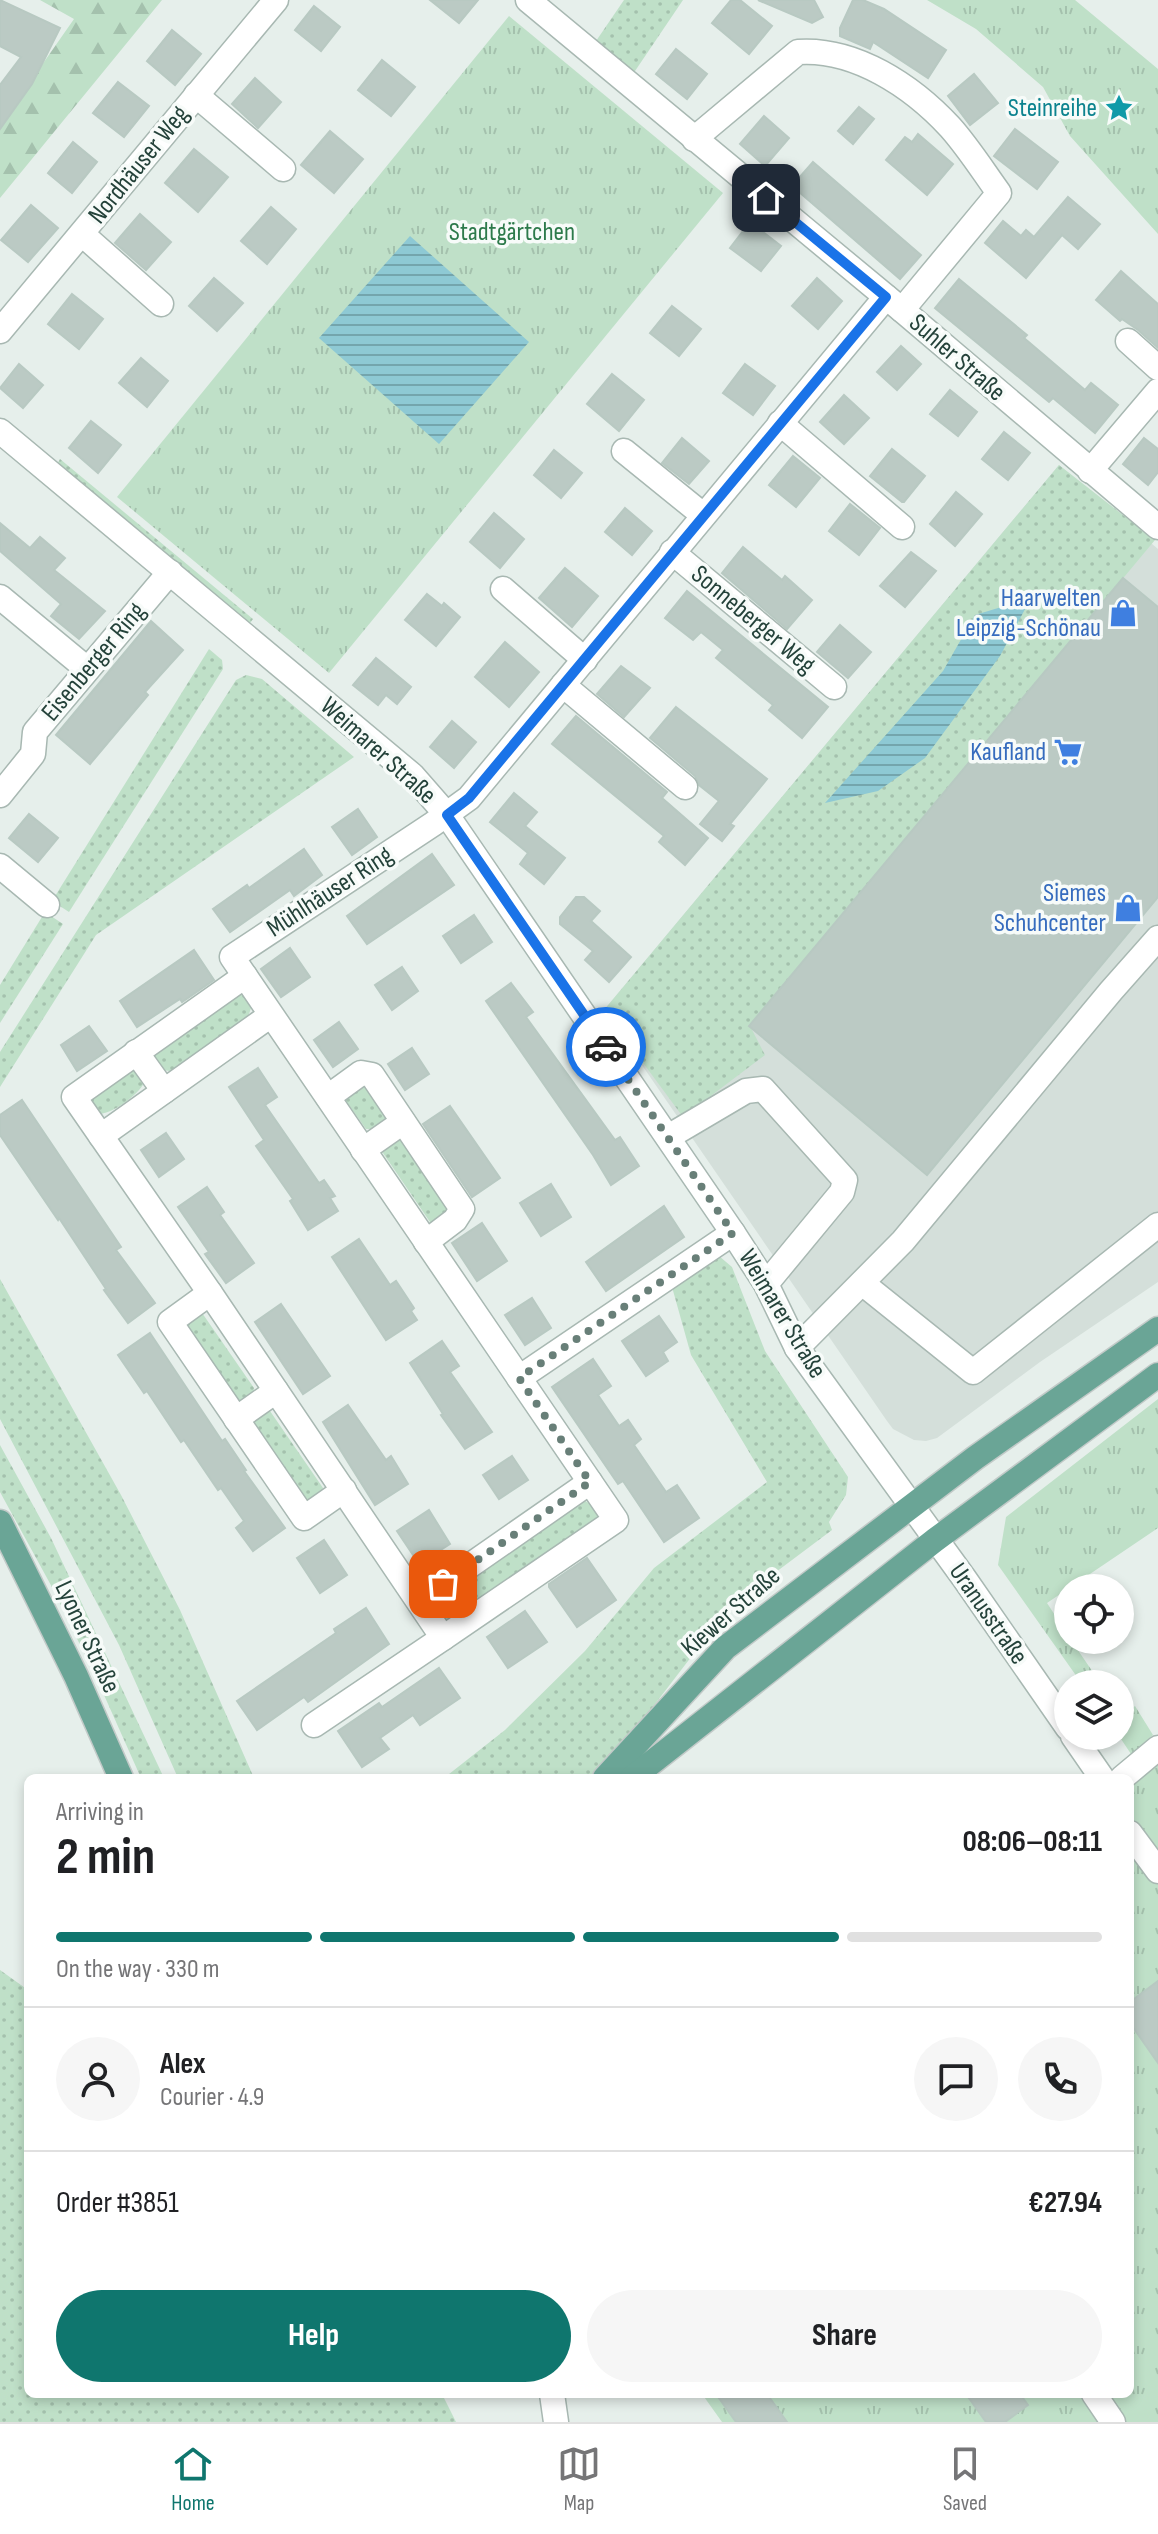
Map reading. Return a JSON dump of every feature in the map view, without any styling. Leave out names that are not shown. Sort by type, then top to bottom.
[{"type":"main road","name":"Kiewer Straße","points":[[609,1774],[725,1648],[910,1506],[1158,1329]]},
{"type":"main road","points":[[637,1774],[935,1540],[1158,1375]]},
{"type":"main road","name":"Lyoner Straße","points":[[0,1522],[76,1676],[119,1774]]},
{"type":"street","name":"Nordhäuser Weg","points":[[0,331],[276,0]]},
{"type":"street","name":"Suhler Straße","points":[[528,0],[1158,527]]},
{"type":"street","name":"Sonneberger Weg","points":[[447,815],[469,798],[780,423],[999,193],[950,128],[896,80],[820,50],[798,52],[694,139]]},
{"type":"street","name":"Nordhäuser Weg","points":[[196,95],[283,169]]},
{"type":"street","name":"Nordhäuser Weg","points":[[82,234],[161,304]]},
{"type":"street","points":[[1128,341],[1158,368]]},
{"type":"street","points":[[1090,471],[1158,391]]},
{"type":"street","points":[[780,423],[902,527]]},
{"type":"street","name":"Weimarer Straße","points":[[0,431],[412,775],[447,815],[733,1233],[766,1284],[797,1348],[910,1506]]},
{"type":"street","points":[[624,451],[703,515]]},
{"type":"street","name":"Sonneberger Weg","points":[[672,552],[834,687]]},
{"type":"street","name":"Eisenberger Ring","points":[[0,795],[33,754],[35,732],[170,572]]},
{"type":"street","points":[[503,589],[585,660]]},
{"type":"street","points":[[0,597],[87,669]]},
{"type":"street","points":[[563,685],[685,787]]},
{"type":"street","name":"Mühlhäuser Ring","points":[[245,976],[232,957],[447,815]]},
{"type":"street","points":[[0,866],[47,905]]},
{"type":"street","points":[[797,1348],[903,1241],[1101,1002],[1158,938]]},
{"type":"street","points":[[314,1725],[443,1638],[616,1520],[245,976],[74,1097],[443,1638]]},
{"type":"street","points":[[101,1136],[271,1015]]},
{"type":"street","points":[[136,1052],[164,1091]]},
{"type":"street","points":[[328,1097],[361,1073],[372,1075],[462,1209],[455,1220],[426,1242]]},
{"type":"street","points":[[668,1137],[746,1091],[763,1089],[845,1180],[842,1192],[766,1284]]},
{"type":"street","points":[[363,1150],[403,1122]]},
{"type":"street","points":[[862,1283],[973,1372],[1158,1225]]},
{"type":"street","points":[[519,1378],[733,1233]]},
{"type":"street","points":[[210,1293],[170,1322],[304,1518],[344,1490]]},
{"type":"street","points":[[236,1419],[276,1391]]},
{"type":"street","points":[[419,1601],[590,1482]]},
{"type":"street","points":[[910,1506],[935,1540]]},
{"type":"street","name":"Uranusstraße","points":[[935,1540],[1054,1708]]},
{"type":"street","points":[[1127,1774],[1158,1748]]},
{"type":"street","points":[[1083,1750],[1099,1774]]},
{"type":"street","points":[[1134,1838],[1158,1871]]},
{"type":"street","points":[[553,2398],[556,2422]]},
{"type":"street","points":[[1097,2398],[1113,2422]]},
{"type":"shaded area","points":[[1059,465],[1158,549],[1158,1282],[1040,1362],[937,1438],[914,1440],[893,1429],[887,1421],[604,1010]]},
{"type":"green space","points":[[40,0],[162,0],[0,198],[0,125],[74,19]]},
{"type":"green space","points":[[624,0],[683,0],[633,74],[594,44]]},
{"type":"green space","points":[[927,0],[1075,0],[1158,69],[1158,234],[1070,136],[1043,87],[976,29]]},
{"type":"green space","name":"Stadtgärtchen","points":[[509,16],[723,193],[329,673],[117,497]]},
{"type":"green space","points":[[60,459],[253,619],[247,627],[56,466]]},
{"type":"green space","points":[[1059,465],[1155,540],[750,1026],[765,1055],[683,1117],[604,1010]]},
{"type":"green space","points":[[209,649],[222,660],[223,669],[69,912],[52,901]]},
{"type":"green space","points":[[246,675],[262,679],[354,757],[96,935],[0,1087],[0,1052],[236,680]]},
{"type":"green space","points":[[45,912],[63,924],[0,1023],[0,985]]},
{"type":"green space","points":[[237,992],[242,994],[251,1008],[248,1017],[170,1071],[161,1070],[151,1054]]},
{"type":"green space","points":[[134,1067],[144,1083],[141,1088],[118,1107],[100,1114],[89,1099]]},
{"type":"green space","points":[[364,1083],[387,1117],[372,1129],[366,1129],[346,1101],[346,1097]]},
{"type":"green space","points":[[404,1136],[452,1210],[434,1223],[430,1222],[383,1153],[384,1146]]},
{"type":"green space","points":[[719,1256],[732,1267],[765,1351],[848,1477],[846,1495],[829,1522],[832,1530],[744,1596],[721,1618],[629,1738],[592,1774],[449,1774],[505,1730],[585,1651],[654,1568],[767,1482],[691,1355],[672,1287]]},
{"type":"green space","points":[[0,1279],[121,1495],[180,1610],[252,1774],[176,1774],[119,1645],[0,1419]]},
{"type":"green space","points":[[200,1310],[254,1388],[253,1394],[239,1404],[180,1328]]},
{"type":"green space","points":[[1158,1399],[1158,1528],[1090,1574],[1054,1574],[1054,1598],[1047,1603],[1054,1614],[1054,1644],[998,1565],[1006,1517]]},
{"type":"green space","points":[[266,1410],[270,1411],[323,1488],[322,1493],[306,1504],[250,1423]]},
{"type":"green space","points":[[0,1445],[51,1538],[162,1774],[139,1774],[53,1589],[0,1492]]},
{"type":"green space","points":[[585,1501],[595,1510],[598,1523],[447,1621],[439,1609],[440,1599]]},
{"type":"green space","points":[[1061,1654],[1081,1654],[1091,1670],[1072,1670]]},
{"type":"green space","points":[[1134,1707],[1153,1735],[1131,1754],[1128,1750],[1134,1750]]},
{"type":"green space","points":[[1158,1748],[1158,2422],[722,2422],[705,2398],[1134,2398],[1134,1774]]},
{"type":"green space","points":[[0,1970],[24,1987],[24,2398],[444,2398],[456,2422],[0,2422]]},
{"type":"water","points":[[410,236],[529,342],[439,444],[319,338]]},
{"type":"water","points":[[1031,598],[1000,656],[925,758],[878,791],[825,803],[943,671],[975,615]]},
{"type":"building","points":[[0,0],[60,28],[32,84],[0,129],[0,85],[21,57],[0,46]]},
{"type":"building","points":[[430,0],[478,0],[459,23]]},
{"type":"building","points":[[731,0],[740,0],[772,26],[749,54],[712,23]]},
{"type":"building","points":[[758,0],[814,0],[823,17],[812,23]]},
{"type":"building","points":[[853,0],[863,0],[884,9],[946,50],[928,78],[873,42],[870,49],[840,36],[840,28]]},
{"type":"building","points":[[314,6],[340,27],[321,51],[295,30]]},
{"type":"building","points":[[172,30],[201,54],[175,85],[147,61]]},
{"type":"building","points":[[676,49],[707,74],[687,99],[656,74]]},
{"type":"building","points":[[382,60],[415,87],[391,116],[358,90]]},
{"type":"building","points":[[974,74],[998,103],[970,125],[948,96]]},
{"type":"building","points":[[255,78],[281,102],[258,128],[232,104]]},
{"type":"building","points":[[118,82],[149,106],[124,137],[93,113]]},
{"type":"building","points":[[859,107],[874,119],[853,144],[838,131]]},
{"type":"building","points":[[764,116],[789,138],[765,166],[740,144]]},
{"type":"building","points":[[1015,129],[1058,162],[1037,189],[994,156]]},
{"type":"building","points":[[330,131],[363,159],[334,193],[301,165]]},
{"type":"building","points":[[918,134],[953,164],[927,195],[886,160],[905,137],[912,142]]},
{"type":"building","points":[[73,142],[97,162],[72,193],[48,173]]},
{"type":"building","points":[[194,149],[228,177],[198,212],[165,183]]},
{"type":"building","points":[[813,162],[921,255],[900,279],[792,186]]},
{"type":"building","points":[[1068,197],[1100,224],[1078,249],[1062,235],[1026,278],[985,243],[1003,221],[1021,236],[1026,230],[1034,237]]},
{"type":"building","points":[[31,205],[58,228],[28,262],[1,240]]},
{"type":"building","points":[[271,207],[296,229],[267,264],[241,241]]},
{"type":"building","points":[[140,214],[171,242],[146,270],[115,243]]},
{"type":"building","points":[[750,222],[781,246],[761,271],[730,248]]},
{"type":"building","points":[[1121,271],[1158,304],[1158,348],[1096,300]]},
{"type":"building","points":[[214,278],[243,303],[217,331],[189,306]]},
{"type":"building","points":[[817,278],[842,301],[818,329],[792,306]]},
{"type":"building","points":[[959,279],[1027,335],[1024,338],[1085,390],[1091,383],[1118,405],[1095,433],[1053,398],[1049,402],[935,308]]},
{"type":"building","points":[[72,294],[103,319],[79,349],[48,324]]},
{"type":"building","points":[[672,306],[701,329],[679,356],[650,333]]},
{"type":"building","points":[[901,346],[921,364],[897,390],[877,372]]},
{"type":"building","points":[[141,358],[168,381],[147,407],[119,383]]},
{"type":"building","points":[[19,364],[43,385],[23,408],[0,388]]},
{"type":"building","points":[[745,364],[775,386],[753,415],[723,393]]},
{"type":"building","points":[[612,374],[644,400],[619,431],[587,404]]},
{"type":"building","points":[[950,390],[977,412],[958,436],[930,414]]},
{"type":"building","points":[[844,395],[869,418],[844,444],[820,422]]},
{"type":"building","points":[[91,421],[121,445],[98,473],[69,448]]},
{"type":"building","points":[[1004,432],[1030,453],[1008,480],[982,459]]},
{"type":"building","points":[[682,438],[709,461],[689,484],[662,463]]},
{"type":"building","points":[[1144,438],[1158,449],[1158,472],[1148,485],[1123,464]]},
{"type":"building","points":[[892,449],[925,476],[904,502],[870,476]]},
{"type":"building","points":[[554,450],[582,473],[561,498],[534,475]]},
{"type":"building","points":[[793,456],[820,478],[796,507],[769,485]]},
{"type":"building","points":[[956,492],[982,514],[955,546],[930,524]]},
{"type":"building","points":[[850,504],[880,528],[859,555],[829,531]]},
{"type":"building","points":[[625,508],[652,531],[632,555],[605,532]]},
{"type":"building","points":[[494,513],[524,539],[500,568],[470,542]]},
{"type":"building","points":[[0,523],[30,548],[40,537],[65,558],[54,570],[105,611],[79,639],[51,616],[61,604],[0,551]]},
{"type":"building","points":[[743,547],[782,580],[785,576],[812,600],[787,629],[722,573]]},
{"type":"building","points":[[911,552],[936,571],[905,607],[880,586]]},
{"type":"building","points":[[565,568],[598,596],[572,627],[539,598]]},
{"type":"building","name":"Kaufland","points":[[1123,578],[1158,607],[1158,897],[927,1175],[749,1026]]},
{"type":"building","points":[[687,591],[828,707],[802,738],[769,710],[773,705],[716,658],[723,650],[701,632],[693,640],[665,618]]},
{"type":"building","points":[[427,594],[460,617],[436,646],[405,620]]},
{"type":"building","points":[[151,621],[183,650],[145,692],[148,695],[90,764],[56,735]]},
{"type":"building","points":[[840,625],[871,652],[848,678],[817,652]]},
{"type":"building","points":[[505,642],[539,672],[509,707],[475,677]]},
{"type":"building","points":[[376,658],[411,687],[397,704],[386,695],[378,705],[353,685]]},
{"type":"building","points":[[621,666],[650,688],[624,717],[597,694]]},
{"type":"building","points":[[676,707],[767,779],[730,824],[734,826],[722,841],[700,824],[719,801],[650,738]]},
{"type":"building","points":[[576,716],[667,792],[662,798],[708,838],[685,865],[659,842],[664,836],[552,744]]},
{"type":"building","points":[[452,721],[476,742],[454,768],[430,747]]},
{"type":"building","points":[[514,793],[537,812],[525,826],[565,858],[544,884],[520,864],[528,853],[490,822]]},
{"type":"building","points":[[358,809],[377,837],[352,855],[332,827]]},
{"type":"building","points":[[29,814],[58,838],[38,862],[9,838]]},
{"type":"building","points":[[304,849],[322,875],[294,896],[290,890],[230,932],[213,909]]},
{"type":"building","points":[[432,854],[454,885],[367,944],[347,916]]},
{"type":"building","points":[[576,897],[584,897],[600,911],[591,921],[631,957],[609,982],[585,960],[593,951],[560,924],[560,917]]},
{"type":"building","points":[[474,915],[492,942],[461,963],[443,936]]},
{"type":"building","points":[[290,948],[310,977],[281,997],[261,969]]},
{"type":"building","points":[[194,950],[214,980],[137,1027],[120,1001]]},
{"type":"building","points":[[402,967],[418,991],[392,1010],[375,985]]},
{"type":"building","points":[[511,983],[533,1012],[526,1017],[615,1140],[620,1137],[639,1166],[611,1185],[486,1001]]},
{"type":"building","points":[[339,1022],[358,1049],[333,1067],[314,1040]]},
{"type":"building","points":[[89,1026],[107,1051],[77,1071],[61,1045]]},
{"type":"building","points":[[412,1048],[429,1074],[405,1090],[388,1064]]},
{"type":"building","points":[[258,1068],[277,1097],[265,1105],[319,1183],[324,1180],[335,1196],[330,1198],[338,1211],[308,1230],[290,1201],[293,1199],[256,1146],[264,1140],[229,1087]]},
{"type":"building","points":[[22,1100],[121,1247],[116,1250],[155,1303],[128,1323],[0,1135],[0,1115]]},
{"type":"building","points":[[450,1106],[500,1178],[472,1197],[423,1124]]},
{"type":"building","points":[[166,1133],[184,1159],[159,1177],[141,1150]]},
{"type":"building","points":[[551,1184],[571,1217],[541,1236],[520,1203]]},
{"type":"building","points":[[207,1187],[224,1212],[220,1215],[254,1263],[226,1283],[178,1207]]},
{"type":"building","points":[[664,1206],[684,1237],[606,1291],[586,1262]]},
{"type":"building","points":[[482,1223],[507,1261],[477,1281],[452,1243]]},
{"type":"building","points":[[359,1239],[390,1285],[396,1281],[414,1308],[411,1311],[417,1320],[386,1340],[332,1257]]},
{"type":"building","points":[[532,1298],[551,1328],[525,1345],[505,1315]]},
{"type":"building","points":[[281,1304],[330,1376],[303,1394],[255,1322]]},
{"type":"building","points":[[659,1316],[677,1342],[663,1352],[668,1361],[646,1376],[622,1341]]},
{"type":"building","points":[[150,1333],[285,1528],[253,1551],[236,1528],[244,1521],[221,1488],[218,1490],[184,1440],[181,1442],[118,1355]]},
{"type":"building","points":[[442,1341],[459,1366],[450,1372],[492,1432],[465,1449],[410,1363]]},
{"type":"building","points":[[593,1359],[611,1386],[598,1395],[619,1426],[628,1420],[641,1439],[634,1445],[666,1492],[677,1485],[699,1518],[664,1542],[623,1481],[618,1484],[552,1387]]},
{"type":"building","points":[[348,1405],[386,1460],[391,1456],[408,1484],[375,1505],[323,1422]]},
{"type":"building","points":[[512,1456],[528,1480],[499,1499],[483,1475]]},
{"type":"building","points":[[429,1510],[450,1544],[419,1564],[397,1531]]},
{"type":"building","points":[[324,1540],[347,1575],[320,1593],[297,1558]]},
{"type":"building","points":[[587,1558],[616,1600],[577,1627],[549,1584]]},
{"type":"building","points":[[366,1608],[389,1644],[308,1702],[304,1697],[257,1730],[237,1701],[336,1633],[334,1629]]},
{"type":"building","points":[[525,1611],[547,1642],[508,1668],[487,1637]]},
{"type":"building","points":[[439,1668],[460,1698],[420,1725],[413,1715],[380,1738],[389,1749],[362,1767],[338,1731],[379,1703],[382,1707]]},
{"type":"building","points":[[1158,1981],[1158,2063],[1134,2029],[1134,1999]]},
{"type":"building","points":[[719,2398],[770,2398],[787,2422],[736,2422]]},
{"type":"building","points":[[969,2398],[1023,2398],[1028,2405],[1005,2422],[986,2422]]},
{"type":"way so far","points":[[443,1584],[590,1482],[519,1378],[733,1233],[606,1047]]},
{"type":"place","name":"Steinreihe","points":[[1119,108]]},
{"type":"place","name":"Haarwelten Leipzig-Schönau","points":[[1123,613]]},
{"type":"place","name":"Kaufland","points":[[1068,752]]},
{"type":"place","name":"Siemes Schuhcenter","points":[[1128,908]]},
{"type":"route","points":[[606,1047],[447,815],[469,798],[886,297],[766,198]]}]
